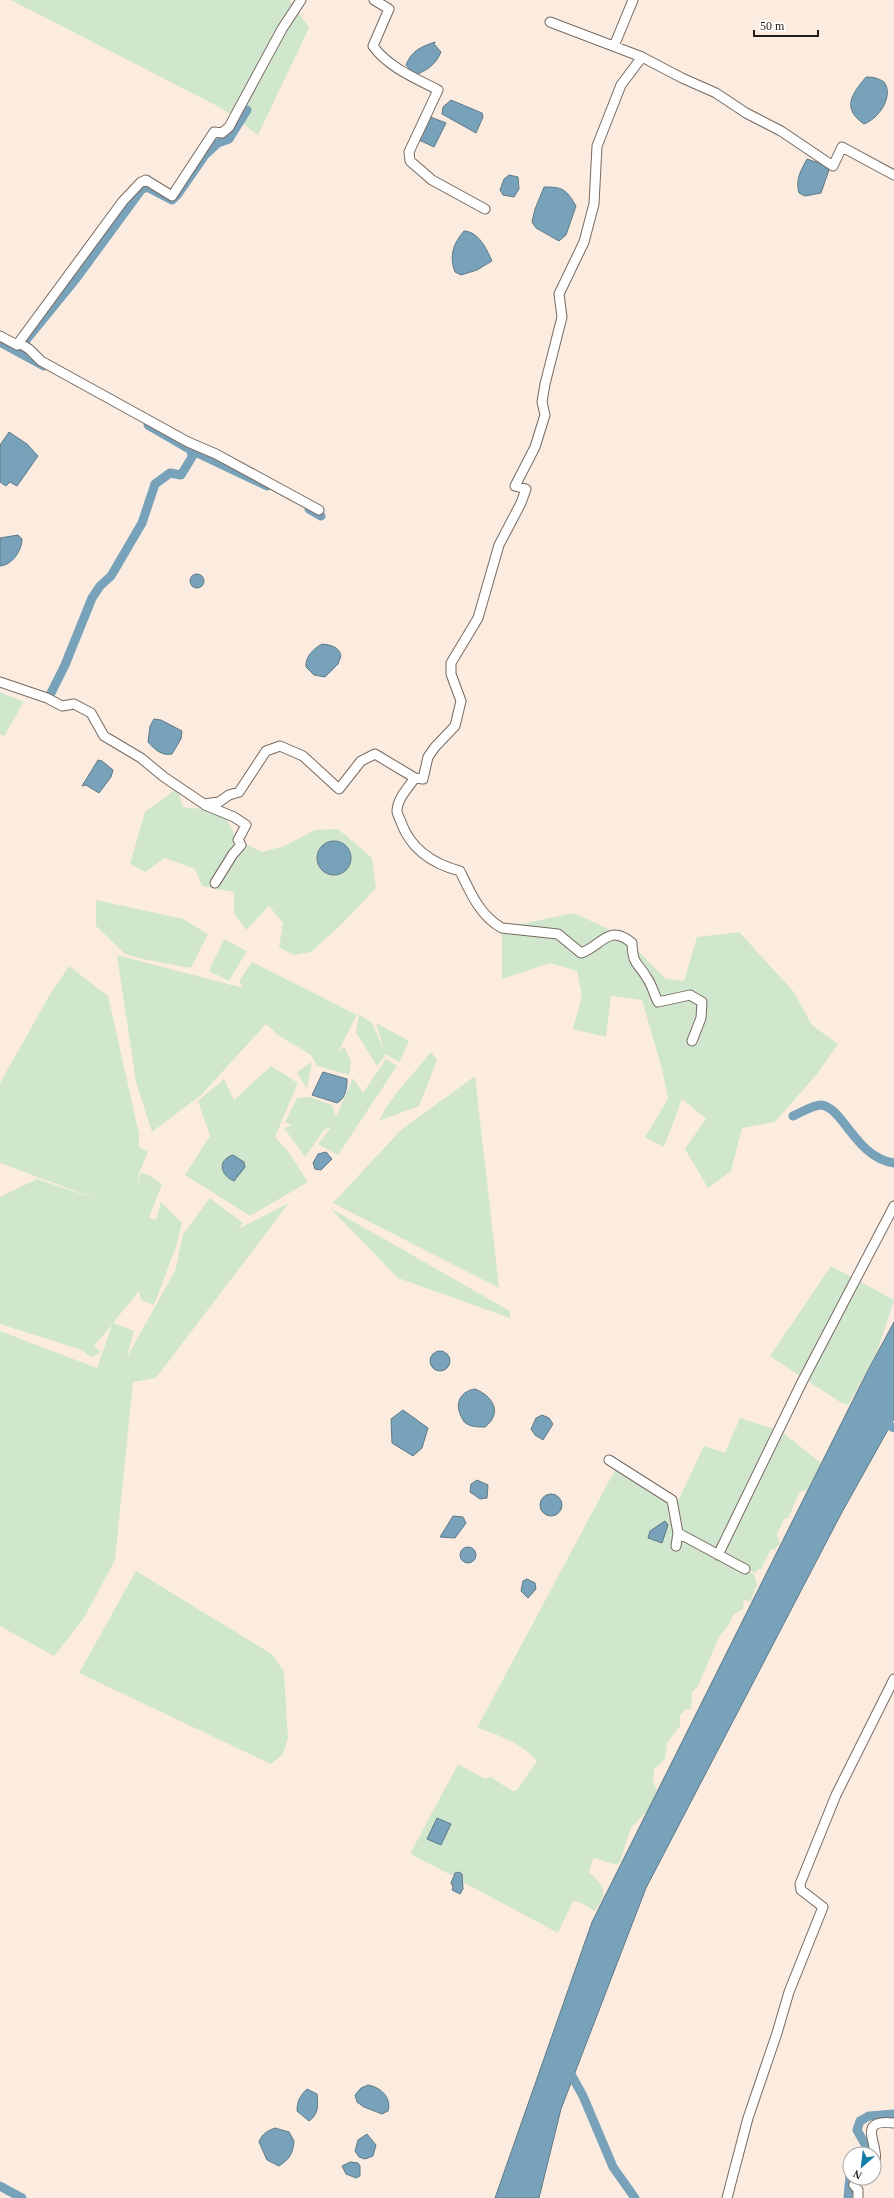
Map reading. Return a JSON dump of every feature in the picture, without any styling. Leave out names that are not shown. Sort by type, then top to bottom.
[{"type":"street","points":[[19,343],[123,201],[136,187],[146,180],[172,196],[214,132],[222,133],[229,127],[282,29],[301,0]]},
{"type":"street","points":[[374,0],[388,9],[373,46],[380,56],[406,74],[438,90],[409,152],[410,161],[432,180],[485,209]]},
{"type":"street","points":[[614,46],[633,0]]},
{"type":"street","points":[[550,22],[642,57],[682,78],[716,93],[746,113],[781,131],[832,166],[842,147],[894,176]]},
{"type":"street","points":[[204,804],[219,802],[229,795],[239,792],[266,751],[280,746],[303,756],[339,789],[362,761],[375,754],[415,778],[422,779],[428,757],[435,747],[455,726],[460,713],[461,701],[451,674],[451,663],[478,618],[499,545],[521,503],[526,489],[515,486],[535,447],[545,416],[542,402],[545,384],[562,317],[559,294],[584,242],[594,204],[597,146],[621,85],[642,57]]},
{"type":"street","points":[[0,336],[17,345],[19,343],[30,349],[41,360],[54,368],[188,442],[216,454],[319,510]]},
{"type":"street","points":[[0,682],[47,698],[62,706],[74,704],[91,713],[104,736],[141,758],[164,777],[204,804],[228,814],[246,825],[238,840],[241,845],[233,854],[215,883]]},
{"type":"street","points":[[415,778],[400,799],[397,811],[403,829],[412,845],[424,856],[438,861],[445,867],[460,871],[487,918],[502,928],[558,934],[581,952],[589,950],[603,938],[614,935],[623,936],[632,943],[633,957],[638,967],[647,977],[658,1002],[690,995],[702,1002],[701,1018],[692,1041]]},
{"type":"street","points":[[718,1555],[802,1382],[894,1206]]},
{"type":"street","points":[[609,1460],[672,1500],[678,1533],[676,1546]]},
{"type":"street","points":[[678,1533],[745,1569]]},
{"type":"street","points":[[727,2198],[748,2118],[778,2033],[789,1992],[822,1907],[801,1890],[800,1884],[836,1795],[894,1679]]},
{"type":"street","points":[[873,2146],[870,2135],[871,2130],[878,2124],[894,2122]]},
{"type":"street","points":[[855,2186],[858,2190],[858,2198]]},
{"type":"green space","points":[[11,0],[290,0],[309,28],[258,135],[223,109]]},
{"type":"green space","points":[[0,692],[24,702],[4,736],[0,734]]},
{"type":"green space","points":[[177,788],[183,807],[222,811],[238,840],[262,852],[284,846],[315,830],[338,829],[372,858],[376,888],[342,924],[311,952],[294,955],[279,947],[283,923],[269,906],[246,930],[234,913],[234,892],[202,886],[195,869],[165,858],[145,872],[130,864],[145,812]]},
{"type":"green space","points":[[96,900],[183,919],[208,934],[191,968],[125,954],[96,926]]},
{"type":"green space","points":[[574,913],[623,936],[666,979],[684,981],[697,937],[739,932],[793,991],[812,1025],[838,1044],[817,1074],[775,1122],[742,1128],[731,1171],[708,1188],[685,1149],[706,1119],[682,1099],[664,1147],[645,1137],[668,1099],[662,1069],[642,1000],[611,996],[606,1037],[573,1029],[582,995],[577,971],[550,963],[502,979],[502,928]]},
{"type":"green space","points":[[224,939],[247,951],[229,981],[209,971]]},
{"type":"green space","points":[[117,955],[243,988],[239,981],[252,962],[357,1015],[338,1052],[344,1047],[351,1061],[349,1075],[317,1066],[311,1055],[278,1035],[266,1024],[201,1095],[152,1132],[136,1082]]},
{"type":"green space","points":[[69,966],[108,996],[139,1134],[139,1147],[148,1152],[139,1173],[138,1186],[141,1172],[154,1178],[162,1184],[149,1218],[156,1220],[161,1202],[182,1223],[177,1244],[154,1305],[141,1300],[139,1291],[113,1323],[134,1331],[127,1357],[175,1271],[183,1234],[210,1198],[243,1223],[238,1229],[289,1203],[156,1378],[133,1382],[115,1560],[84,1618],[54,1656],[0,1626],[0,1331],[97,1368],[112,1325],[94,1346],[101,1352],[91,1357],[82,1350],[0,1324],[0,1197],[37,1179],[102,1201],[0,1163],[0,1083],[49,996]]},
{"type":"green space","points":[[359,1014],[372,1023],[384,1050],[376,1023],[409,1041],[399,1062],[386,1054],[377,1066],[356,1032]]},
{"type":"green space","points":[[431,1052],[437,1060],[419,1106],[379,1121],[396,1094]]},
{"type":"green space","points":[[386,1059],[397,1066],[338,1155],[318,1144],[331,1127],[325,1129],[305,1157],[284,1128],[292,1125],[285,1122],[297,1098],[309,1097],[332,1105],[336,1117],[353,1078],[363,1093]]},
{"type":"green space","points":[[312,1062],[307,1089],[297,1072]]},
{"type":"green space","points":[[271,1066],[298,1083],[275,1137],[290,1154],[308,1182],[250,1216],[185,1175],[210,1136],[198,1101],[224,1079],[234,1100]]},
{"type":"green space","points":[[475,1076],[499,1288],[333,1203],[401,1130]]},
{"type":"green space","points":[[330,1208],[510,1311],[510,1318],[398,1278]]},
{"type":"green space","points":[[831,1266],[894,1300],[877,1352],[848,1405],[840,1402],[770,1356]]},
{"type":"green space","points":[[740,1418],[777,1430],[718,1553],[679,1533],[675,1502],[678,1501],[704,1446],[725,1453]]},
{"type":"green space","points":[[782,1432],[821,1463],[807,1490],[800,1492],[788,1518],[784,1519],[777,1534],[780,1543],[774,1550],[771,1549],[761,1569],[758,1569],[755,1573],[721,1554]]},
{"type":"green space","points":[[617,1466],[671,1501],[679,1536],[754,1574],[757,1585],[750,1602],[744,1600],[743,1609],[733,1615],[729,1625],[719,1637],[698,1686],[692,1692],[691,1710],[686,1709],[680,1715],[680,1726],[667,1743],[665,1759],[654,1769],[653,1781],[657,1790],[648,1810],[631,1828],[620,1862],[616,1865],[595,1858],[592,1861],[589,1872],[602,1886],[602,1900],[594,1911],[582,1903],[573,1901],[558,1933],[463,1882],[462,1874],[459,1871],[451,1875],[410,1854],[458,1764],[485,1779],[491,1777],[512,1791],[516,1791],[537,1761],[524,1749],[510,1740],[477,1728]]},
{"type":"green space","points":[[136,1571],[273,1655],[284,1672],[288,1738],[283,1754],[271,1764],[79,1673]]},
{"type":"water","points":[[435,42],[434,44],[441,52],[437,60],[424,71],[415,75],[406,65],[408,60],[414,52]]},
{"type":"water","points":[[866,77],[875,78],[884,82],[887,87],[887,93],[884,106],[880,112],[864,124],[853,112],[851,101],[853,95]]},
{"type":"water","points":[[451,100],[482,113],[483,117],[476,133],[442,114],[443,107]]},
{"type":"water","points":[[428,116],[446,123],[434,147],[419,140]]},
{"type":"water","points":[[807,159],[822,164],[829,170],[821,193],[805,196],[799,193],[798,179]]},
{"type":"water","points":[[509,175],[518,177],[519,189],[514,197],[503,195],[500,190],[504,179]]},
{"type":"water","points":[[544,187],[563,190],[576,206],[566,235],[559,241],[536,228],[532,222],[535,209]]},
{"type":"water","points":[[464,231],[474,234],[478,238],[492,261],[477,270],[461,275],[455,272],[452,255],[457,241]]},
{"type":"water","points":[[9,432],[27,444],[38,456],[17,486],[10,482],[6,486],[0,482],[0,445]]},
{"type":"water","points":[[18,535],[22,539],[22,544],[16,557],[8,563],[0,566],[0,538]]},
{"type":"water","points":[[197,574],[202,576],[204,581],[202,586],[197,588],[192,586],[190,581],[192,576]]},
{"type":"water","points":[[322,644],[336,648],[341,656],[338,664],[325,677],[314,675],[306,667],[310,654]]},
{"type":"water","points":[[154,719],[161,720],[182,731],[181,739],[172,754],[159,752],[148,742],[150,726]]},
{"type":"water","points":[[98,760],[102,761],[113,770],[111,777],[99,793],[86,785],[82,786]]},
{"type":"water","points":[[331,841],[337,841],[341,842],[348,848],[351,858],[350,865],[344,872],[337,875],[331,875],[327,874],[320,868],[317,861],[317,855],[318,851],[324,844]]},
{"type":"water","points":[[323,1072],[347,1079],[344,1096],[337,1103],[312,1095]]},
{"type":"water","points":[[326,1152],[332,1159],[321,1170],[315,1169],[313,1163],[318,1154]]},
{"type":"water","points":[[233,1155],[244,1162],[245,1167],[234,1181],[226,1175],[222,1168],[224,1160]]},
{"type":"water","points":[[894,1322],[894,1419],[841,1514],[646,1888],[561,2109],[539,2198],[495,2198],[592,1922],[867,1372]]},
{"type":"water","points":[[440,1351],[447,1354],[450,1361],[447,1368],[440,1371],[433,1368],[430,1361],[433,1354]]},
{"type":"water","points":[[475,1389],[487,1396],[494,1405],[494,1416],[485,1427],[469,1425],[464,1421],[460,1414],[458,1405],[461,1397],[466,1392]]},
{"type":"water","points":[[403,1410],[428,1428],[422,1448],[413,1456],[392,1443],[391,1419]]},
{"type":"water","points":[[542,1415],[549,1418],[553,1424],[543,1440],[535,1435],[531,1429],[536,1418]]},
{"type":"water","points":[[477,1480],[488,1485],[487,1498],[480,1499],[470,1492],[471,1484]]},
{"type":"water","points":[[551,1494],[559,1497],[562,1505],[559,1513],[551,1516],[543,1513],[540,1505],[543,1497]]},
{"type":"water","points":[[453,1516],[463,1517],[466,1523],[455,1538],[440,1537]]},
{"type":"water","points":[[665,1521],[668,1525],[662,1543],[648,1538],[650,1531]]},
{"type":"water","points":[[468,1547],[475,1552],[476,1555],[471,1562],[468,1563],[461,1558],[460,1555],[465,1548]]},
{"type":"water","points":[[527,1579],[535,1583],[536,1589],[528,1598],[521,1591],[523,1581]]},
{"type":"water","points":[[437,1818],[451,1824],[441,1845],[427,1839]]},
{"type":"water","points":[[459,1872],[462,1874],[463,1889],[460,1894],[452,1890],[453,1887],[451,1883],[455,1873]]},
{"type":"water","points":[[368,2085],[381,2090],[387,2097],[389,2106],[388,2111],[382,2114],[364,2107],[357,2102],[355,2095],[361,2088]]},
{"type":"water","points":[[307,2089],[317,2094],[318,2106],[315,2115],[309,2121],[297,2111],[299,2099]]},
{"type":"water","points":[[275,2128],[289,2132],[294,2141],[293,2149],[290,2155],[286,2161],[279,2166],[267,2160],[259,2142],[265,2133]]},
{"type":"water","points":[[367,2134],[376,2145],[373,2156],[365,2159],[359,2157],[355,2151],[358,2140]]},
{"type":"water","points":[[350,2162],[358,2163],[360,2166],[360,2176],[356,2178],[346,2174],[342,2166]]},
{"type":"waterway","points":[[18,350],[75,280],[141,190],[147,187],[172,200],[178,194],[205,155],[218,143],[229,139],[247,110]]},
{"type":"waterway","points":[[0,342],[44,366]]},
{"type":"waterway","points":[[51,693],[65,665],[92,598],[100,586],[111,576],[142,523],[155,484],[170,473],[181,475],[192,457],[191,450],[148,425]]},
{"type":"waterway","points":[[191,450],[267,486]]},
{"type":"waterway","points":[[309,509],[321,516]]},
{"type":"waterway","points":[[793,1116],[818,1105],[829,1108],[870,1152],[881,1159],[894,1163]]},
{"type":"waterway","points":[[879,1421],[894,1428]]},
{"type":"waterway","points":[[568,2069],[583,2096],[613,2167],[635,2198]]},
{"type":"waterway","points":[[866,2146],[857,2130],[860,2121],[869,2116],[894,2114]]},
{"type":"waterway","points":[[0,2186],[22,2198]]},
{"type":"waterway","points":[[848,2198],[849,2186]]}]
